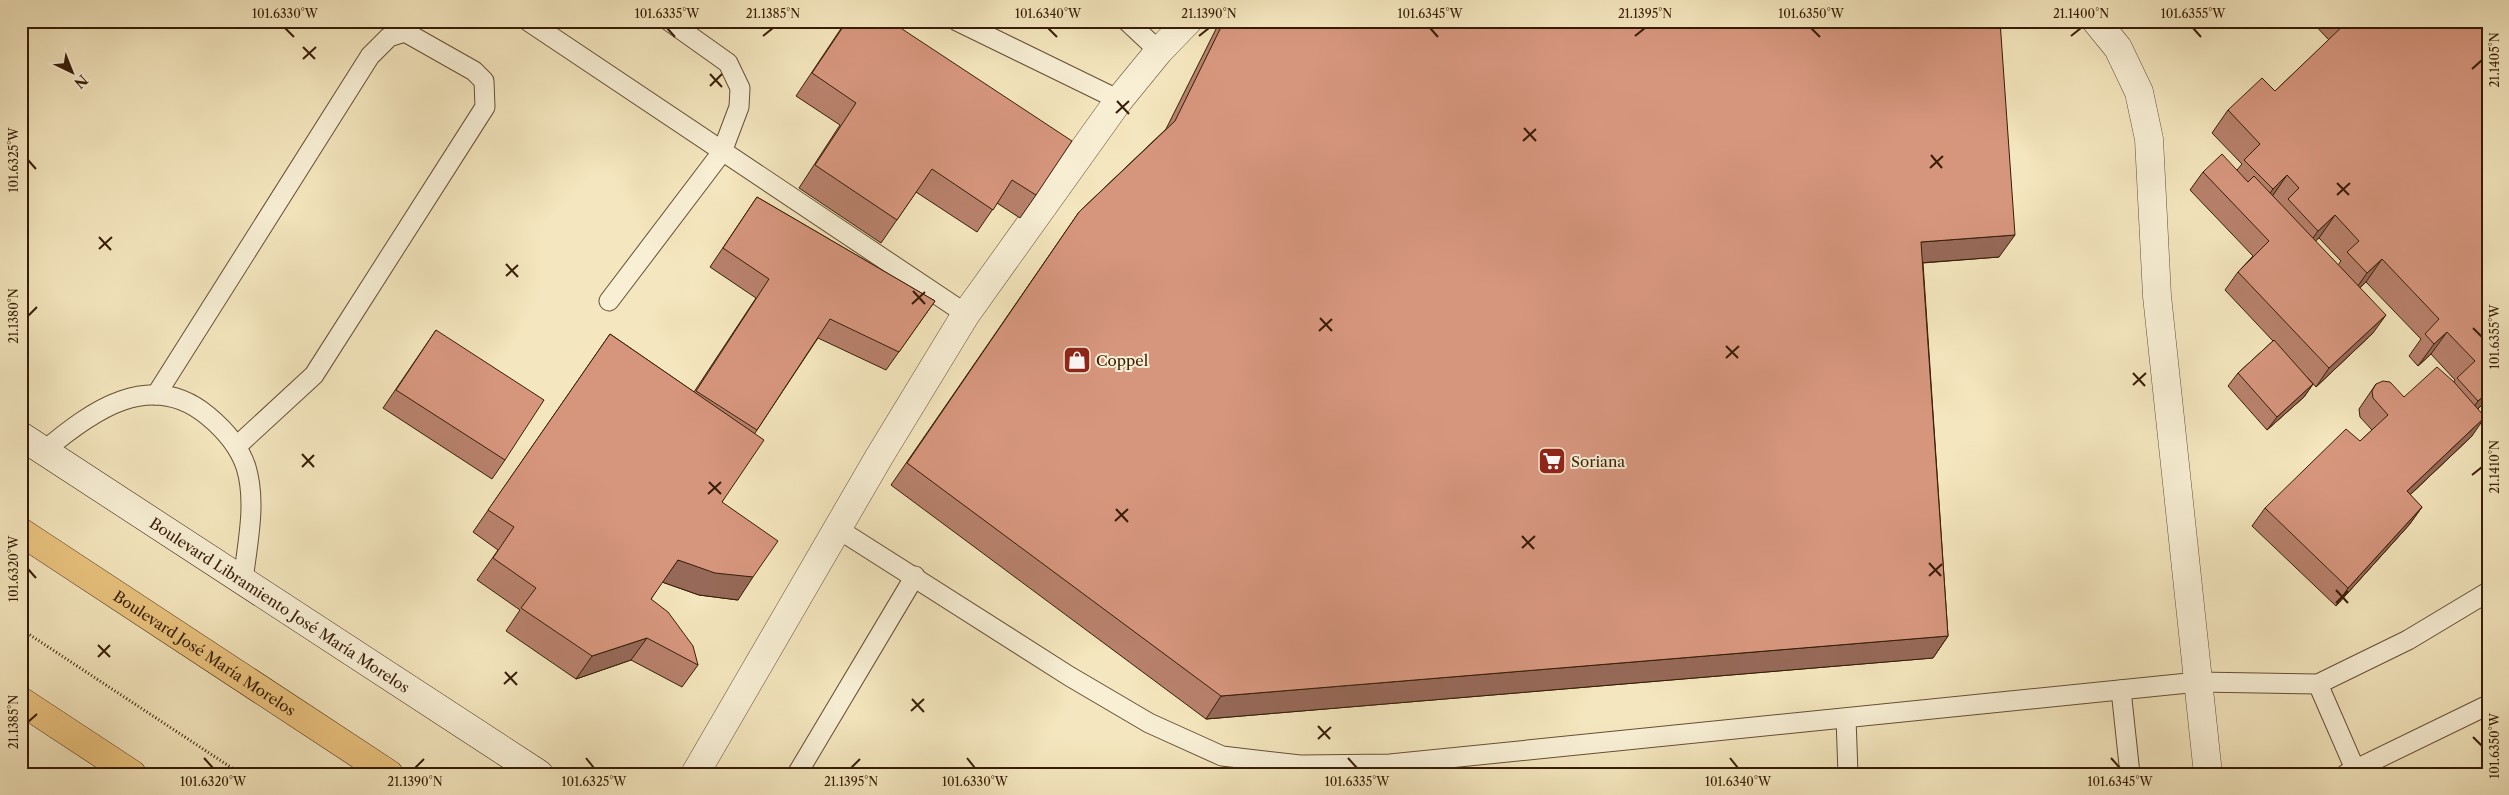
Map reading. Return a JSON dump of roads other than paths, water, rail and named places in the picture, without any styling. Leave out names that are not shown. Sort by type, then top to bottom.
[{"type":"main road","name":"Boulevard José María Morelos","points":[[21,532],[389,774]]},
{"type":"main road","points":[[21,701],[132,774]]},
{"type":"street","points":[[695,774],[966,314],[1119,100],[1159,51],[1188,21]]},
{"type":"street","points":[[2096,21],[2118,48],[2122,56],[2138,92],[2149,139],[2157,296],[2208,774]]},
{"type":"street","name":"Boulevard Libramiento José María Morelos","points":[[21,436],[539,774]]},
{"type":"lane","points":[[528,21],[966,314]]},
{"type":"lane","points":[[609,301],[722,152],[739,107],[740,88],[728,63],[669,21]]},
{"type":"lane","points":[[956,21],[1119,100]]},
{"type":"lane","points":[[1127,21],[1159,51]]},
{"type":"lane","points":[[156,395],[370,56],[389,37],[405,32],[474,70],[484,82],[485,107],[314,376],[237,446]]},
{"type":"lane","points":[[44,451],[74,426],[104,407],[130,397],[156,395],[178,398],[198,407],[217,423],[237,446],[246,469],[250,498],[249,531],[243,581]]},
{"type":"lane","points":[[838,529],[915,576],[1070,676],[1222,765],[1390,764],[2198,682],[2318,684],[2408,640],[2488,592]]},
{"type":"lane","points":[[797,774],[915,576]]},
{"type":"lane","points":[[2318,684],[2350,772],[2488,704]]},
{"type":"lane","points":[[2121,690],[2130,774]]},
{"type":"lane","points":[[1846,718],[1848,774]]},
{"type":"place","name":"Coppel","points":[[1077,360]]},
{"type":"place","name":"Soriana","points":[[1552,461]]}]
